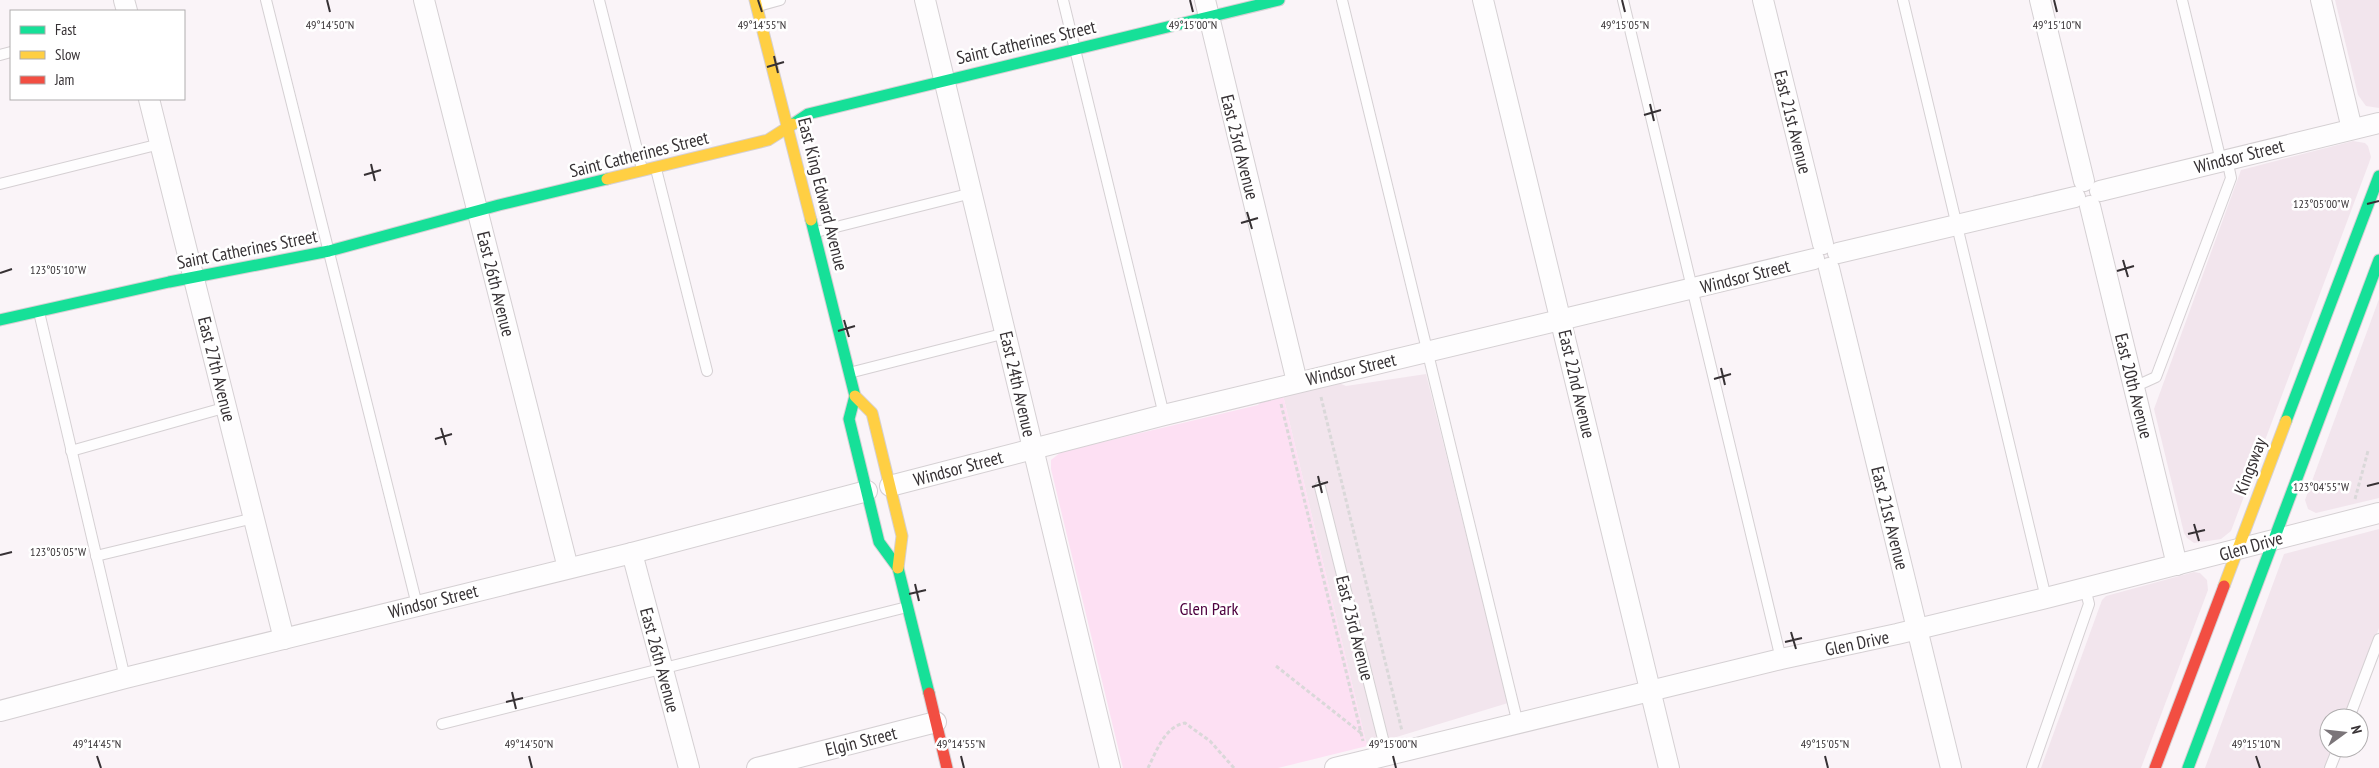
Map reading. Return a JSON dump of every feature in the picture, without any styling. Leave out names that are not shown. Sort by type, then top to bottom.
[{"type":"main road","name":"Saint Catherines Street","points":[[0,320],[194,277],[328,251],[478,211],[656,169],[768,140],[808,114],[1075,49],[1207,9],[1279,0]]},
{"type":"main road","name":"East King Edward Avenue","points":[[756,3],[855,396],[849,419],[879,542],[898,568]]},
{"type":"main road","name":"Kingsway","points":[[2155,768],[2379,176]]},
{"type":"main road","points":[[2188,768],[2379,260]]},
{"type":"main road","name":"East King Edward Avenue","points":[[855,396],[872,413],[902,536],[898,568],[947,768]]},
{"type":"street","name":"East 26th Avenue","points":[[424,0],[568,568]]},
{"type":"street","name":"East 24th Avenue","points":[[925,0],[1110,768]]},
{"type":"street","name":"East 22nd Avenue","points":[[1483,0],[1562,319],[1669,768]]},
{"type":"street","name":"East 21st Avenue","points":[[1763,0],[1951,768]]},
{"type":"street","name":"East 20th Avenue","points":[[2040,0],[2177,565]]},
{"type":"street","points":[[2321,0],[2352,129]]},
{"type":"street","name":"East 23rd Avenue","points":[[1207,9],[1297,382]]},
{"type":"street","name":"East 27th Avenue","points":[[149,100],[284,639]]},
{"type":"street","name":"Windsor Street","points":[[890,486],[1164,414],[1692,289],[2379,122]]},
{"type":"street","name":"Windsor Street","points":[[0,712],[125,678],[632,553],[867,491]]},
{"type":"street","name":"Glen Drive","points":[[1335,768],[1389,762],[1518,724],[1650,690],[2046,598],[2237,551],[2275,539],[2379,513]]},
{"type":"street","name":"East 26th Avenue","points":[[632,553],[689,768]]},
{"type":"street","name":"Elgin Street","points":[[757,768],[936,722]]},
{"type":"lane","points":[[266,0],[418,605]]},
{"type":"lane","points":[[599,0],[643,172]]},
{"type":"lane","points":[[756,3],[780,0]]},
{"type":"lane","points":[[1063,0],[1164,414]]},
{"type":"lane","points":[[1342,0],[1426,352],[1518,724]]},
{"type":"lane","points":[[1622,0],[1781,659]]},
{"type":"lane","points":[[1903,0],[2046,598]]},
{"type":"lane","points":[[2134,387],[2156,376],[2231,178],[2224,160],[2182,0]]},
{"type":"lane","points":[[0,184],[160,144]]},
{"type":"lane","points":[[656,169],[707,371]]},
{"type":"lane","points":[[813,232],[972,193]]},
{"type":"lane","points":[[38,311],[125,678]]},
{"type":"lane","points":[[849,373],[1006,333]]},
{"type":"lane","points":[[71,451],[227,407]]},
{"type":"lane","name":"East 23rd Avenue","points":[[1320,487],[1389,762]]},
{"type":"lane","points":[[96,556],[254,518]]},
{"type":"lane","points":[[2032,768],[2088,604],[2085,588]]},
{"type":"lane","points":[[442,724],[907,607]]},
{"type":"lane","points":[[2353,708],[2379,639]]},
{"type":"path","points":[[1320,392],[1402,731]]},
{"type":"path","points":[[1279,396],[1363,741]]},
{"type":"path","points":[[2355,499],[2368,451]]},
{"type":"path","points":[[1276,666],[1362,733]]},
{"type":"path","points":[[1148,768],[1163,740],[1177,724],[1185,723],[1210,741],[1234,768]]},
{"type":"shaded area","points":[[2335,0],[2379,0],[2379,108],[2366,106],[2358,95]]},
{"type":"shaded area","points":[[2353,141],[2365,143],[2368,146],[2371,157],[2231,531],[2221,539],[2194,543],[2184,533],[2154,409],[2241,170]]},
{"type":"shaded area","points":[[2379,299],[2379,498],[2316,513],[2308,509],[2305,500]]},
{"type":"shaded area","points":[[1426,374],[1508,703],[1367,746],[1283,395],[1339,383],[1346,386]]},
{"type":"shaded area","points":[[2379,529],[2379,628],[2349,708],[2319,708],[2319,758],[2330,758],[2326,768],[2205,768],[2284,554]]},
{"type":"shaded area","points":[[2194,572],[2200,573],[2207,580],[2208,590],[2141,768],[2041,768],[2102,600],[2106,596]]},
{"type":"green space","name":"Glen Park","points":[[1283,395],[1367,746],[1278,768],[1123,768],[1051,469],[1051,460],[1061,452],[1258,405],[1262,401]]},
{"type":"traffic: fast","points":[[793,124],[808,114],[1279,0]]},
{"type":"traffic: fast","points":[[2286,421],[2379,176]]},
{"type":"traffic: fast","points":[[0,320],[169,282],[329,251],[499,205],[607,179]]},
{"type":"traffic: fast","points":[[811,220],[855,396],[849,419],[879,542],[898,568],[929,693]]},
{"type":"traffic: fast","points":[[2188,768],[2379,260]]},
{"type":"traffic: slow","points":[[755,0],[811,220]]},
{"type":"traffic: slow","points":[[607,179],[768,140],[793,124]]},
{"type":"traffic: slow","points":[[855,396],[872,413],[902,536],[898,568]]},
{"type":"traffic: slow","points":[[2224,586],[2286,421]]},
{"type":"traffic: jam","points":[[2155,768],[2224,586]]},
{"type":"traffic: jam","points":[[929,693],[947,768]]}]
